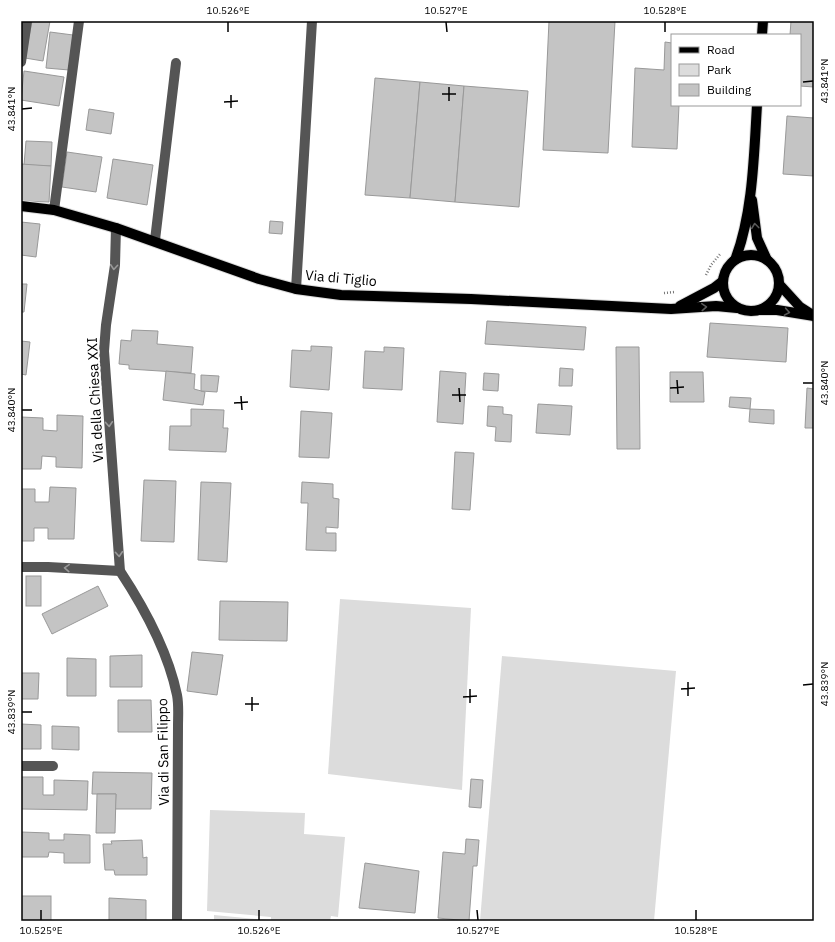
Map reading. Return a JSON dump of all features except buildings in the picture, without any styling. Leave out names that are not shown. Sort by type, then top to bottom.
[{"type":"main road","points":[[762,34],[763,21]]},
{"type":"main road","points":[[757,106],[751,190],[741,246],[735,260],[726,269],[723,281],[726,296],[730,303],[744,311],[777,310],[814,316]]},
{"type":"main road","points":[[751,190],[757,238],[767,260],[777,272],[779,284],[773,300],[760,310]]},
{"type":"main road","name":"Via di Tiglio","points":[[21,206],[54,210],[116,228],[155,240],[260,279],[296,289],[341,295],[501,300],[671,309],[716,306],[737,308]]},
{"type":"main road","points":[[735,260],[751,255],[767,260]]},
{"type":"main road","name":"Via di Tiglio","points":[[671,309],[688,303],[723,281]]},
{"type":"main road","points":[[779,284],[800,307],[814,316]]},
{"type":"street","points":[[21,59],[27,21]]},
{"type":"street","points":[[54,210],[79,21]]},
{"type":"street","points":[[296,289],[312,21]]},
{"type":"street","points":[[155,240],[176,63]]},
{"type":"street","name":"Via della Chiesa XXI","points":[[116,228],[115,265],[106,325],[104,351],[120,571]]},
{"type":"street","points":[[21,567],[120,571]]},
{"type":"street","name":"Via di San Filippo","points":[[120,571],[137,597],[162,648],[177,696],[177,921]]},
{"type":"street","points":[[21,766],[53,766]]},
{"type":"path","points":[[702,280],[716,258],[725,249]]},
{"type":"path","points":[[661,293],[678,292]]},
{"type":"green space","points":[[340,599],[471,608],[462,790],[328,774]]},
{"type":"green space","points":[[502,656],[676,671],[654,921],[480,921]]},
{"type":"green space","points":[[210,810],[305,813],[304,834],[345,837],[338,917],[331,916],[330,921],[271,921],[271,917],[207,911]]},
{"type":"green space","points":[[214,915],[267,920],[214,921]]}]
